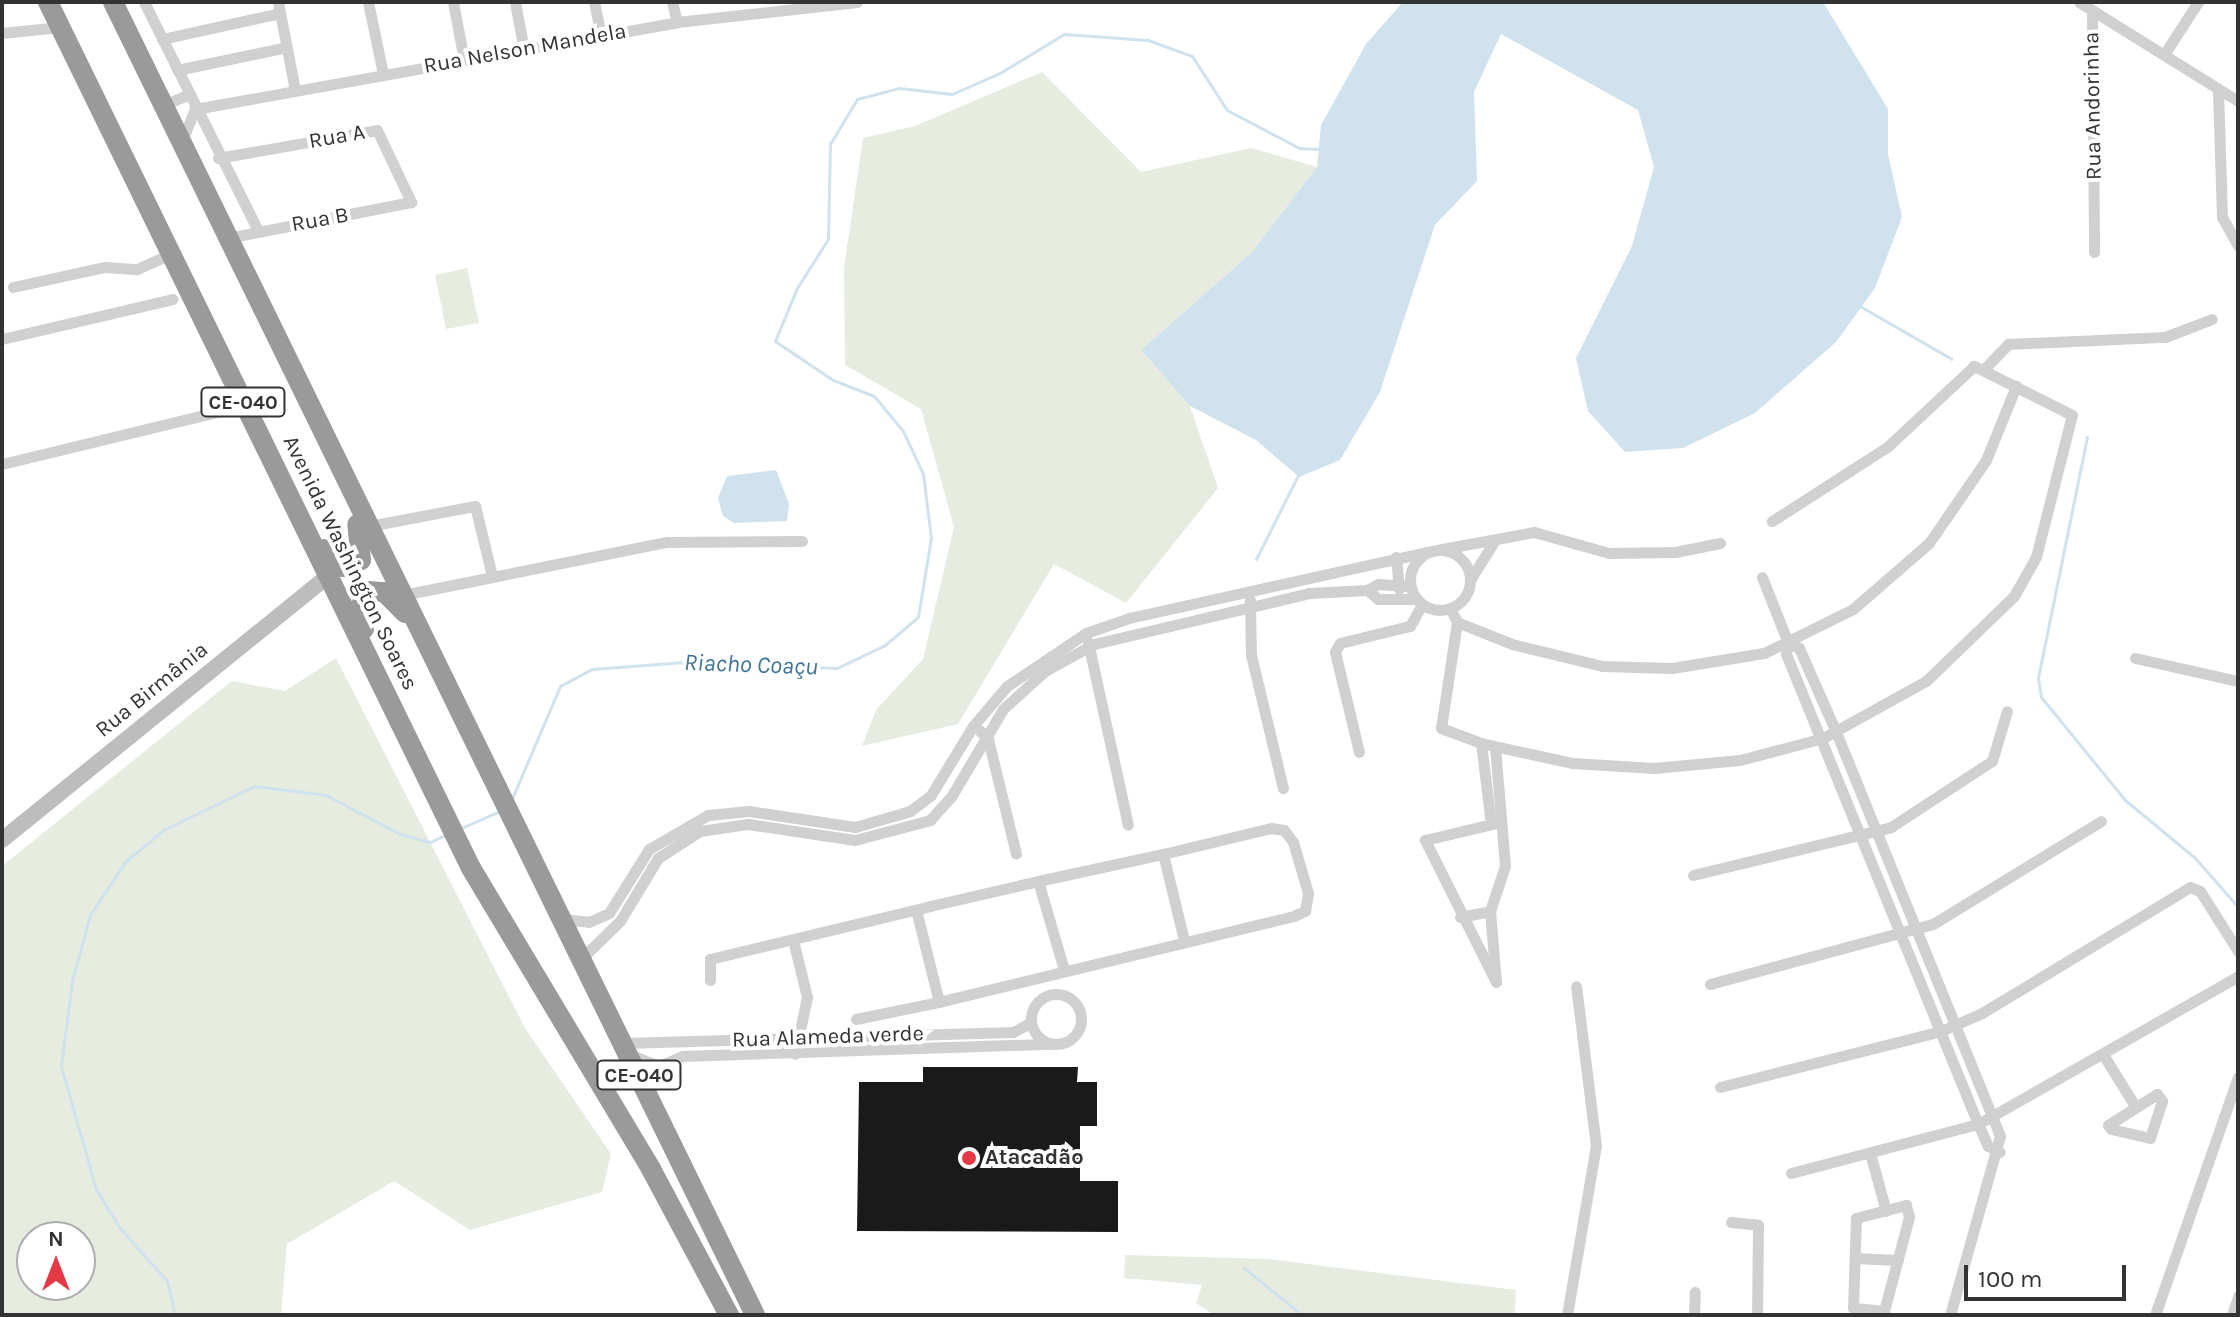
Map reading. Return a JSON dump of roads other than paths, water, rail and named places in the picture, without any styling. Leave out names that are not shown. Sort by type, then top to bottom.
[{"type":"highway","name":"Avenida Washington Soares","points":[[48,2],[331,574],[471,868],[651,1169],[729,1315]]},
{"type":"highway","name":"Avenida Washington Soares","points":[[113,2],[562,919]]},
{"type":"highway","points":[[307,527],[337,564],[355,565],[364,550],[356,501]]},
{"type":"highway","points":[[367,650],[358,611],[368,591],[389,595],[418,628]]},
{"type":"highway","name":"CE-040","points":[[562,919],[755,1315]]},
{"type":"street","points":[[145,2],[218,158],[258,231]]},
{"type":"street","points":[[368,2],[383,74]]},
{"type":"street","points":[[453,2],[464,60]]},
{"type":"street","points":[[515,2],[524,50]]},
{"type":"street","points":[[594,2],[601,36]]},
{"type":"street","points":[[672,2],[677,22]]},
{"type":"street","name":"Rua Nelson Mandela","points":[[195,109],[677,22],[857,2]]},
{"type":"street","points":[[2079,2],[2092,10]]},
{"type":"street","points":[[2165,53],[2198,2]]},
{"type":"street","points":[[162,39],[279,8],[295,90]]},
{"type":"street","name":"Rua Andorinha","points":[[2092,10],[2238,101]]},
{"type":"street","name":"Rua Andorinha","points":[[2092,10],[2094,252]]},
{"type":"street","points":[[2,33],[60,27]]},
{"type":"street","points":[[177,70],[287,47]]},
{"type":"street","points":[[2218,90],[2222,217],[2238,246]]},
{"type":"street","points":[[163,105],[188,95]]},
{"type":"street","points":[[177,135],[186,131],[195,109]]},
{"type":"street","name":"Rua A","points":[[218,158],[377,130],[411,202]]},
{"type":"street","name":"Rua B","points":[[228,238],[411,202]]},
{"type":"street","points":[[13,287],[105,267],[137,269],[171,254]]},
{"type":"street","points":[[2,339],[172,299]]},
{"type":"street","points":[[1984,369],[2008,344],[2165,337],[2212,319]]},
{"type":"street","points":[[1450,608],[1457,622],[1441,728],[1481,743],[1572,763],[1654,768],[1740,760],[1823,738],[1945,667],[2028,576],[2072,415],[1974,366],[1878,454],[1772,521]]},
{"type":"street","points":[[1457,622],[1556,657],[1625,668],[1718,663],[1788,643],[1873,594],[1929,543],[1986,460],[2016,386]]},
{"type":"street","points":[[2,464],[245,405]]},
{"type":"street","points":[[369,526],[475,506],[492,576]]},
{"type":"street","points":[[562,919],[589,922],[609,913],[649,849],[708,815],[749,811],[837,828],[888,820],[910,811],[931,795],[1022,673],[1086,633],[1396,557],[1534,532],[1630,554],[1720,543]]},
{"type":"street","points":[[1450,608],[1466,594],[1470,580],[1495,540]]},
{"type":"street","points":[[403,595],[667,542],[802,541]]},
{"type":"street","points":[[1433,551],[1463,560],[1470,580]]},
{"type":"street","points":[[1404,586],[1413,565],[1433,551]]},
{"type":"street","points":[[1396,557],[1404,586],[1404,601]]},
{"type":"street","points":[[1353,567],[1362,590],[1378,599],[1450,608]]},
{"type":"street","name":"Rua Birmânia","points":[[2,840],[331,574]]},
{"type":"street","points":[[1762,577],[1788,643],[1786,654],[1823,738],[1978,1124],[1988,1146],[2000,1152]]},
{"type":"street","points":[[582,958],[620,921],[658,858],[700,831],[748,824],[819,839],[892,835],[918,827],[945,806],[956,788],[978,730],[1030,683],[1089,646],[1251,604],[1404,586]]},
{"type":"street","points":[[1404,586],[1419,602]]},
{"type":"street","points":[[1249,591],[1251,655],[1283,788]]},
{"type":"street","points":[[1359,752],[1335,652],[1340,643],[1410,626],[1419,602]]},
{"type":"street","points":[[1086,633],[1128,825]]},
{"type":"street","points":[[1788,643],[1799,648],[1836,732],[1992,1117],[2000,1152],[1950,1315]]},
{"type":"street","points":[[2135,658],[2238,681]]},
{"type":"street","points":[[1693,875],[1878,831],[1992,761],[2007,711]]},
{"type":"street","points":[[978,730],[1016,854]]},
{"type":"street","points":[[1481,743],[1490,816],[1497,823]]},
{"type":"street","points":[[1495,747],[1497,823],[1505,866],[1490,911],[1496,982],[1460,917],[1425,840],[1497,823]]},
{"type":"street","points":[[941,781],[956,788]]},
{"type":"street","points":[[931,795],[945,806]]},
{"type":"street","points":[[910,811],[918,827]]},
{"type":"street","points":[[888,820],[892,835]]},
{"type":"street","points":[[1710,984],[1917,930],[2101,821]]},
{"type":"street","points":[[710,980],[710,959],[1038,881],[1277,828],[1293,842],[1307,885],[1301,914],[939,1002],[856,1019]]},
{"type":"street","points":[[1163,854],[1184,940]]},
{"type":"street","points":[[1038,881],[1064,970]]},
{"type":"street","points":[[1720,1087],[1956,1025],[2190,887],[2200,891],[2238,951]]},
{"type":"street","points":[[916,910],[939,1002]]},
{"type":"street","points":[[1460,917],[1490,911]]},
{"type":"street","points":[[793,940],[807,997],[795,1038],[795,1054]]},
{"type":"street","points":[[1791,1173],[1978,1124],[2104,1056],[2238,976]]},
{"type":"street","points":[[1567,1315],[1596,1146],[1576,986]]},
{"type":"street","points":[[1062,994],[1075,1003],[1081,1018],[1076,1034],[1051,1044],[1030,1023],[1033,1007],[1045,996],[1062,994]]},
{"type":"street","name":"Rua Alameda verde","points":[[626,1048],[795,1038],[1013,1032],[1030,1023]]},
{"type":"street","name":"Rua Alameda verde","points":[[626,1048],[659,1066],[682,1056],[1051,1044]]},
{"type":"street","points":[[2104,1056],[2135,1106]]},
{"type":"street","points":[[2155,1315],[2238,1077]]},
{"type":"street","points":[[2157,1094],[2162,1101],[2150,1138],[2108,1125],[2135,1106],[2157,1094]]},
{"type":"street","points":[[1870,1153],[1886,1211]]},
{"type":"street","points":[[1906,1205],[1909,1217],[1884,1311],[1853,1308],[1856,1218],[1886,1211],[1906,1205]]},
{"type":"street","points":[[1731,1222],[1758,1225],[1757,1315]]},
{"type":"street","points":[[1855,1258],[1898,1260]]},
{"type":"street","points":[[1694,1315],[1695,1292]]},
{"type":"street","points":[[2232,1315],[2238,1296]]},
{"type":"water","points":[[1403,2],[1823,2],[1888,109],[1888,154],[1902,217],[1875,288],[1836,342],[1755,413],[1683,448],[1625,452],[1588,411],[1576,358],[1632,246],[1654,167],[1638,110],[1501,34],[1474,92],[1477,181],[1435,225],[1380,392],[1340,460],[1299,477],[1256,440],[1190,406],[1141,350],[1252,252],[1317,167],[1321,125],[1366,44]]},
{"type":"water","points":[[776,470],[789,504],[787,521],[734,523],[723,516],[718,498],[727,476]]},
{"type":"waterway","name":"Riacho Coaçu","points":[[511,801],[560,686],[592,669],[685,662],[837,668],[885,645],[918,617],[931,538],[923,474],[903,431],[874,396],[833,380],[775,341],[797,288],[828,239],[830,144],[857,99],[899,88],[952,94],[1000,73],[1064,34],[1148,40],[1192,56],[1227,110],[1299,148],[1320,149]]},
{"type":"waterway","points":[[1858,305],[1952,359]]},
{"type":"waterway","points":[[2087,437],[2038,678],[2041,697],[2125,800],[2195,858],[2238,907]]},
{"type":"waterway","points":[[1256,559],[1299,473]]},
{"type":"waterway","name":"Riacho Coaçu","points":[[175,1315],[167,1281],[119,1227],[96,1189],[61,1066],[72,981],[90,915],[125,862],[163,830],[254,786],[326,795],[400,834],[430,842],[445,835]]},
{"type":"waterway","name":"Riacho Coaçu","points":[[459,829],[500,811]]},
{"type":"waterway","points":[[1244,1268],[1302,1315]]},
{"type":"place","name":"Atacadão","points":[[969,1158]]}]
